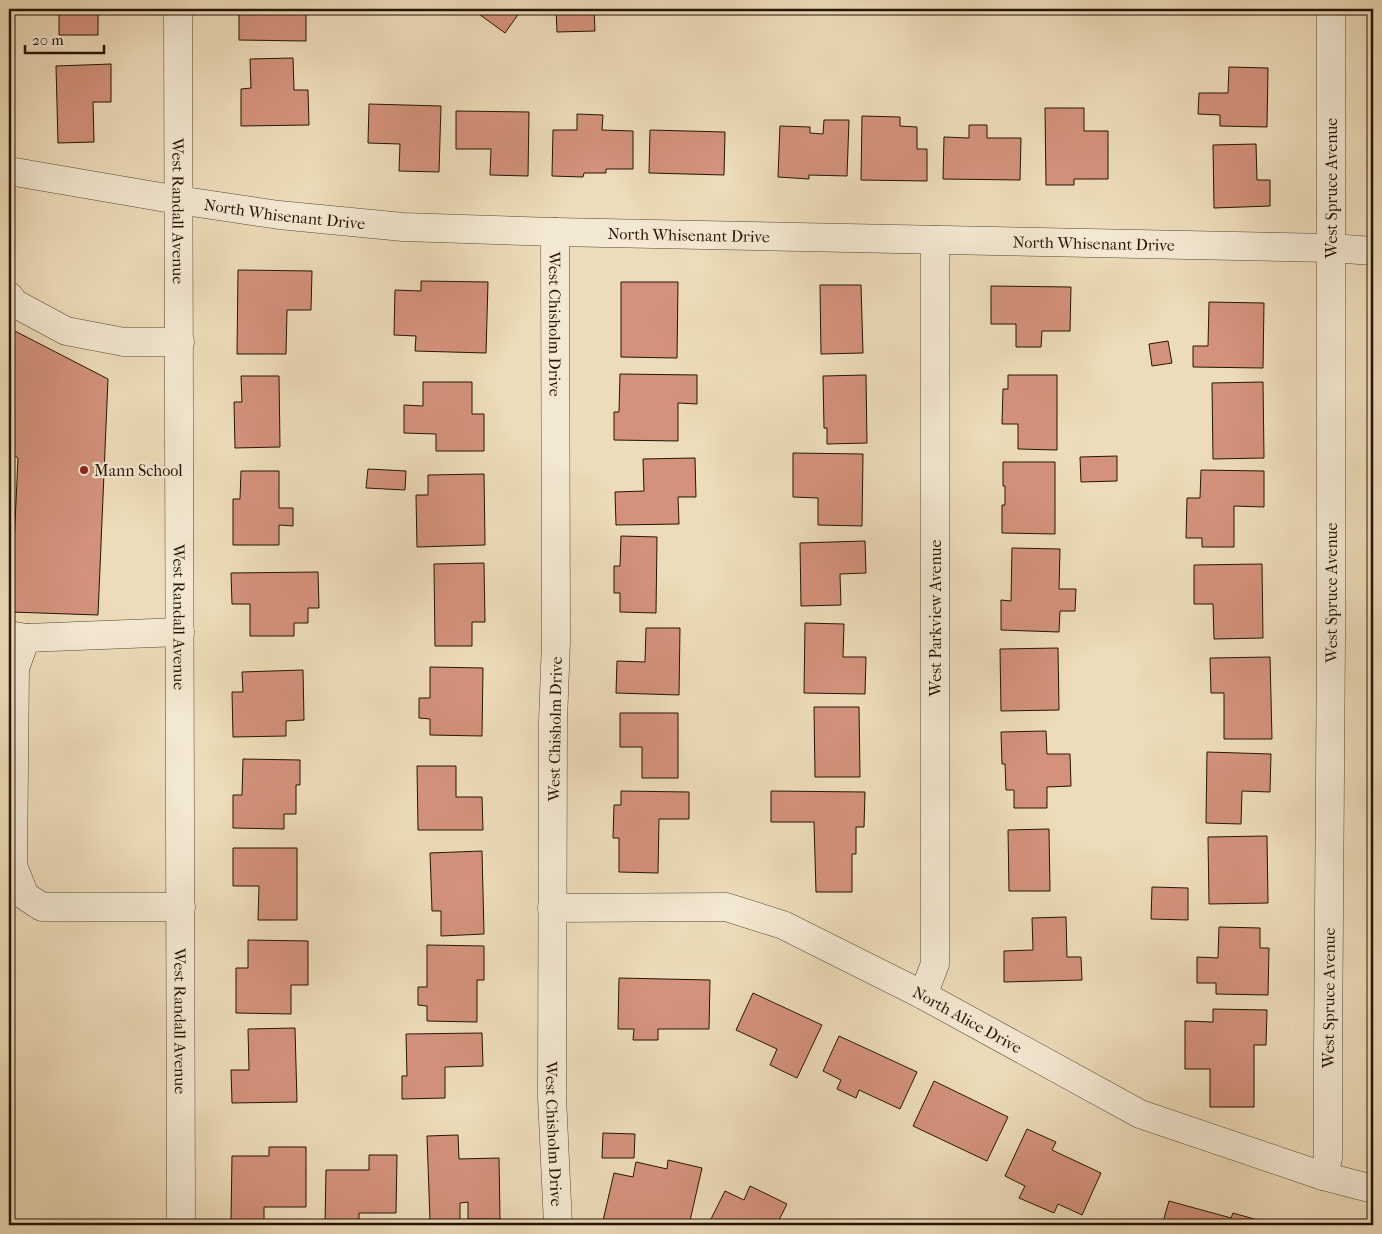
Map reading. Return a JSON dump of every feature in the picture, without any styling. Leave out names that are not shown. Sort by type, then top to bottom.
[{"type":"street","name":"West Randall Avenue","points":[[178,9],[181,1225]]},
{"type":"street","name":"West Spruce Avenue","points":[[1323,1176],[1328,1158],[1332,636],[1332,9]]},
{"type":"street","name":"North Whisenant Drive","points":[[9,171],[178,200],[279,214],[403,226],[555,232],[1331,248],[1373,252]]},
{"type":"street","name":"West Chisholm Drive","points":[[555,232],[556,641],[553,720],[552,1097],[558,1225]]},
{"type":"street","name":"West Parkview Avenue","points":[[923,995],[935,964],[935,240]]},
{"type":"street","points":[[9,296],[14,303],[66,331],[124,342],[180,342]]},
{"type":"street","points":[[180,632],[17,637],[13,866],[25,896],[42,907],[181,906]]},
{"type":"street","name":"North Alice Drive","points":[[552,908],[726,907],[783,925],[923,995],[1140,1114],[1323,1176],[1373,1189]]},
{"type":"building","points":[[59,9],[98,9],[98,35],[59,35]]},
{"type":"building","points":[[239,9],[306,10],[306,41],[239,40]]},
{"type":"building","points":[[472,9],[522,9],[505,33]]},
{"type":"building","points":[[556,9],[594,9],[595,31],[557,32]]},
{"type":"building","points":[[293,58],[294,90],[308,90],[309,125],[241,126],[241,89],[251,88],[250,59]]},
{"type":"building","points":[[111,64],[111,102],[93,102],[94,142],[58,143],[56,66]]},
{"type":"building","points":[[1229,67],[1268,68],[1267,127],[1220,126],[1220,115],[1198,114],[1199,93],[1228,93]]},
{"type":"building","points":[[369,104],[441,106],[439,172],[399,171],[400,144],[368,143]]},
{"type":"building","points":[[1045,108],[1084,108],[1084,131],[1108,131],[1108,179],[1074,179],[1074,185],[1046,185]]},
{"type":"building","points":[[456,111],[529,112],[528,176],[490,175],[491,149],[456,149]]},
{"type":"building","points":[[577,114],[603,115],[602,130],[633,131],[633,169],[606,169],[606,173],[584,173],[583,177],[552,176],[553,130],[577,130]]},
{"type":"building","points":[[862,116],[900,117],[900,126],[917,127],[917,149],[927,149],[927,181],[861,180]]},
{"type":"building","points":[[824,120],[849,120],[847,176],[809,175],[809,179],[778,177],[780,126],[810,127],[810,133],[823,134]]},
{"type":"building","points":[[969,125],[987,125],[987,138],[1021,138],[1020,180],[943,179],[944,137],[969,138]]},
{"type":"building","points":[[650,130],[725,132],[724,175],[649,173]]},
{"type":"building","points":[[1256,144],[1257,180],[1270,180],[1270,206],[1214,208],[1213,145]]},
{"type":"building","points":[[238,270],[312,271],[311,310],[287,310],[286,354],[237,354]]},
{"type":"building","points":[[421,281],[488,282],[486,353],[415,351],[416,336],[394,335],[395,290],[421,291]]},
{"type":"building","points":[[621,282],[678,282],[677,358],[621,357]]},
{"type":"building","points":[[820,285],[861,285],[863,353],[821,354]]},
{"type":"building","points":[[991,286],[1071,287],[1070,331],[1042,331],[1041,347],[1016,347],[1016,324],[991,324]]},
{"type":"building","points":[[1209,302],[1264,303],[1263,368],[1193,367],[1193,346],[1208,346]]},
{"type":"building","points":[[9,328],[108,379],[98,615],[11,612],[18,458],[15,456],[9,468]]},
{"type":"building","points":[[1168,341],[1172,363],[1152,366],[1149,344]]},
{"type":"building","points":[[620,374],[697,375],[697,404],[678,403],[678,441],[614,440],[614,412],[619,412]]},
{"type":"building","points":[[866,375],[867,443],[827,444],[827,428],[824,428],[823,376]]},
{"type":"building","points":[[1008,375],[1057,375],[1057,450],[1018,449],[1018,424],[1002,424],[1003,389],[1008,389]]},
{"type":"building","points":[[241,376],[279,376],[280,447],[235,448],[234,402],[242,402]]},
{"type":"building","points":[[423,382],[472,382],[472,414],[484,414],[484,451],[436,451],[436,434],[404,433],[404,405],[423,406]]},
{"type":"building","points":[[1263,382],[1264,458],[1213,459],[1212,383]]},
{"type":"building","points":[[793,453],[863,454],[862,526],[818,525],[818,498],[793,497]]},
{"type":"building","points":[[1117,456],[1117,481],[1081,482],[1080,457]]},
{"type":"building","points":[[695,458],[696,497],[678,497],[679,524],[616,525],[615,492],[644,491],[643,459]]},
{"type":"building","points":[[1003,462],[1055,462],[1055,534],[1002,533],[1002,505],[1005,505]]},
{"type":"building","points":[[368,469],[406,471],[405,490],[366,488]]},
{"type":"building","points":[[1201,470],[1264,471],[1264,507],[1234,506],[1234,547],[1202,547],[1202,538],[1186,538],[1187,498],[1200,498]]},
{"type":"building","points":[[241,471],[279,471],[279,508],[293,508],[293,526],[279,525],[279,545],[233,545],[233,499],[240,499]]},
{"type":"building","points":[[484,474],[485,545],[417,547],[416,495],[428,495],[428,475]]},
{"type":"building","points":[[621,536],[657,537],[656,613],[620,612],[620,593],[614,593],[614,566],[620,566]]},
{"type":"building","points":[[865,541],[866,573],[840,574],[841,605],[801,606],[800,543]]},
{"type":"building","points":[[1012,548],[1060,549],[1059,589],[1076,589],[1075,611],[1060,611],[1059,632],[1001,630],[1001,600],[1011,601]]},
{"type":"building","points":[[484,563],[485,622],[472,622],[472,646],[435,646],[434,564]]},
{"type":"building","points":[[1262,564],[1263,638],[1214,639],[1213,604],[1194,604],[1194,565]]},
{"type":"building","points":[[318,572],[319,608],[308,608],[308,623],[294,623],[294,636],[250,636],[250,604],[232,604],[231,573]]},
{"type":"building","points":[[805,623],[844,624],[843,657],[866,657],[865,694],[804,693]]},
{"type":"building","points":[[646,628],[680,628],[679,695],[616,693],[617,661],[645,662]]},
{"type":"building","points":[[1058,648],[1059,710],[1001,711],[1000,649]]},
{"type":"building","points":[[1270,657],[1272,739],[1224,739],[1224,693],[1211,693],[1210,658]]},
{"type":"building","points":[[430,667],[483,668],[482,736],[430,735],[430,719],[419,718],[419,698],[430,698]]},
{"type":"building","points":[[303,670],[304,720],[286,721],[286,736],[233,737],[232,692],[243,692],[242,672]]},
{"type":"building","points":[[814,707],[859,707],[860,777],[815,777]]},
{"type":"building","points":[[620,713],[678,713],[678,778],[642,778],[642,747],[620,747]]},
{"type":"building","points":[[1046,731],[1047,754],[1070,754],[1071,786],[1047,787],[1047,808],[1014,808],[1014,790],[1006,790],[1005,764],[1002,764],[1001,732]]},
{"type":"building","points":[[1207,752],[1271,754],[1270,792],[1242,791],[1241,824],[1206,823]]},
{"type":"building","points":[[243,759],[300,760],[300,785],[296,785],[296,814],[284,814],[284,829],[233,828],[233,795],[242,795]]},
{"type":"building","points":[[417,766],[456,766],[456,797],[482,797],[483,830],[418,830]]},
{"type":"building","points":[[621,791],[689,792],[689,819],[659,819],[658,873],[619,872],[619,838],[613,838],[614,805],[621,805]]},
{"type":"building","points":[[771,791],[865,792],[864,827],[856,827],[856,854],[852,854],[852,892],[816,892],[814,822],[771,822]]},
{"type":"building","points":[[1049,829],[1050,891],[1009,891],[1008,830]]},
{"type":"building","points":[[1267,836],[1268,903],[1209,904],[1208,837]]},
{"type":"building","points":[[233,848],[297,848],[297,920],[258,920],[259,886],[233,886]]},
{"type":"building","points":[[482,851],[484,934],[441,936],[441,911],[432,911],[430,853]]},
{"type":"building","points":[[1152,887],[1188,888],[1188,920],[1151,919]]},
{"type":"building","points":[[1066,917],[1067,957],[1081,957],[1082,980],[1004,982],[1004,951],[1033,950],[1032,918]]},
{"type":"building","points":[[1219,927],[1260,928],[1260,948],[1269,948],[1268,995],[1216,994],[1216,983],[1197,983],[1197,957],[1218,958]]},
{"type":"building","points":[[248,940],[308,941],[308,985],[291,985],[291,1014],[236,1013],[236,968],[248,968]]},
{"type":"building","points":[[427,945],[484,946],[484,980],[477,980],[477,1022],[427,1021],[427,1006],[418,1005],[418,987],[427,987]]},
{"type":"building","points":[[619,978],[710,980],[709,1029],[658,1029],[658,1040],[633,1040],[634,1029],[618,1029]]},
{"type":"building","points":[[753,993],[822,1025],[797,1078],[770,1065],[777,1049],[736,1030]]},
{"type":"building","points":[[1213,1009],[1267,1010],[1266,1045],[1254,1045],[1254,1107],[1210,1107],[1210,1069],[1185,1069],[1185,1021],[1213,1022]]},
{"type":"building","points":[[295,1028],[297,1102],[232,1103],[231,1070],[249,1070],[248,1029]]},
{"type":"building","points":[[482,1033],[483,1066],[445,1067],[445,1098],[402,1099],[402,1076],[407,1076],[406,1034]]},
{"type":"building","points":[[839,1036],[917,1072],[900,1109],[859,1090],[856,1098],[837,1089],[841,1080],[823,1071]]},
{"type":"building","points":[[934,1081],[1008,1117],[987,1161],[913,1126]]},
{"type":"building","points":[[1027,1129],[1056,1142],[1052,1150],[1101,1173],[1082,1215],[1058,1204],[1054,1213],[1019,1198],[1025,1186],[1005,1176]]},
{"type":"building","points":[[603,1133],[635,1134],[634,1158],[602,1158]]},
{"type":"building","points":[[458,1135],[459,1159],[499,1158],[500,1219],[468,1219],[468,1202],[460,1203],[460,1220],[430,1221],[427,1136]]},
{"type":"building","points":[[269,1147],[306,1147],[306,1207],[264,1207],[264,1221],[231,1221],[232,1156],[269,1156]]},
{"type":"building","points":[[369,1155],[397,1155],[396,1213],[359,1213],[359,1224],[325,1224],[326,1170],[369,1170]]},
{"type":"building","points":[[668,1160],[702,1168],[689,1225],[602,1225],[614,1173],[633,1177],[636,1162],[667,1169]]},
{"type":"building","points":[[750,1186],[787,1204],[779,1220],[788,1225],[708,1225],[725,1191],[744,1200]]},
{"type":"building","points":[[1169,1201],[1231,1218],[1233,1213],[1268,1223],[1268,1225],[1162,1225]]},
{"type":"place","name":"Mann School","points":[[84,470]]}]
